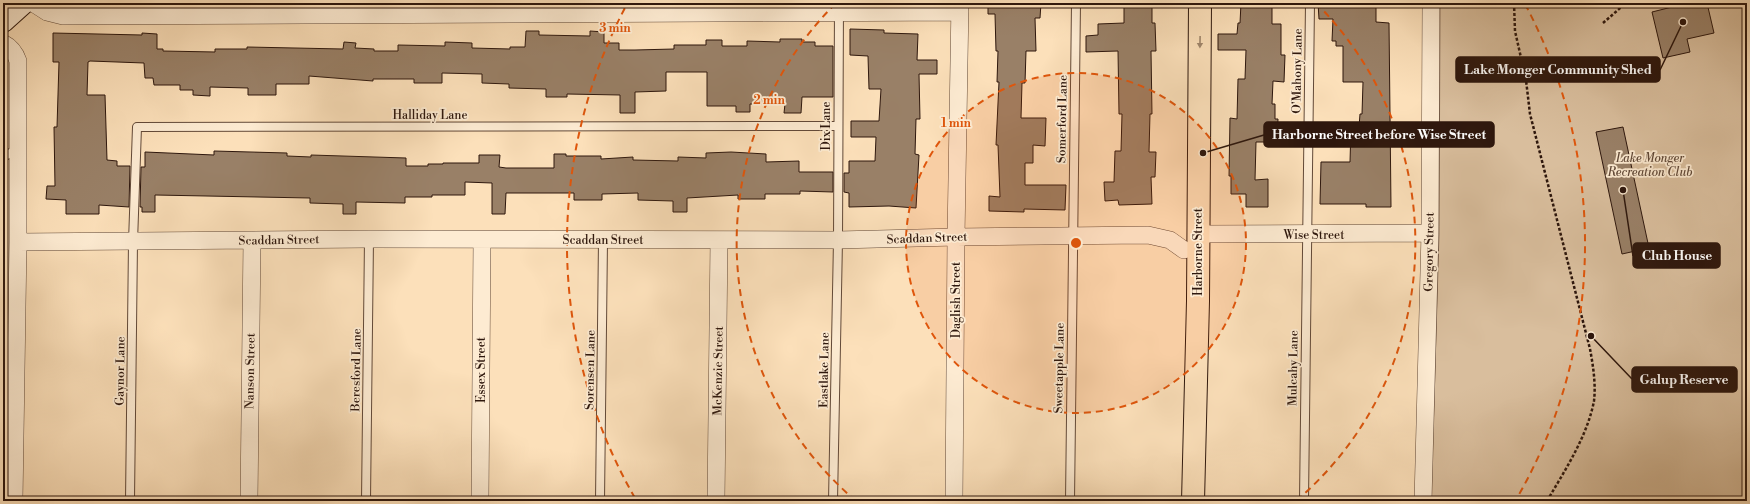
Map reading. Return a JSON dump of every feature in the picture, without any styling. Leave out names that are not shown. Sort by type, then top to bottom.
[{"type":"main road","points":[[3,21],[23,3]]},
{"type":"main road","name":"Harborne Street","points":[[1180,501],[1184,342],[1186,3]]},
{"type":"main road","name":"Harborne Street","points":[[1193,501],[1198,234],[1200,3]]},
{"type":"street","points":[[33,3],[47,12],[63,16],[68,9],[960,8]]},
{"type":"street","name":"Gregory Street","points":[[1423,501],[1430,233],[1431,3]]},
{"type":"street","name":"Daglish Street","points":[[954,501],[956,237],[960,8]]},
{"type":"street","points":[[3,43],[9,46],[15,53],[18,61],[18,242],[14,501]]},
{"type":"street","name":"Wise Street","points":[[1198,234],[1307,235],[1430,233]]},
{"type":"street","name":"Scaddan Street","points":[[18,242],[369,239],[719,241],[1148,235],[1170,240],[1184,250]]},
{"type":"street","name":"Essex Street","points":[[480,501],[482,240]]},
{"type":"street","name":"Nanson Street","points":[[249,501],[252,241]]},
{"type":"street","name":"McKenzie Street","points":[[716,501],[719,241]]},
{"type":"lane","name":"Somerford Lane","points":[[1073,236],[1076,3]]},
{"type":"lane","name":"O'Mahony Lane","points":[[1307,235],[1310,3]]},
{"type":"lane","name":"Dix Lane","points":[[838,240],[839,8]]},
{"type":"lane","name":"Halliday Lane","points":[[133,242],[137,127],[838,126]]},
{"type":"lane","points":[[3,157],[18,149]]},
{"type":"lane","name":"Mulcahy Lane","points":[[1304,501],[1307,235]]},
{"type":"lane","name":"Sweetapple Lane","points":[[1070,501],[1073,236]]},
{"type":"lane","name":"Beresford Lane","points":[[366,501],[369,239]]},
{"type":"lane","name":"Sorensen Lane","points":[[600,501],[603,240]]},
{"type":"lane","name":"Eastlake Lane","points":[[833,501],[838,240]]},
{"type":"lane","name":"Gaynor Lane","points":[[130,501],[133,242]]},
{"type":"path","points":[[1514,3],[1515,31],[1526,80],[1530,114],[1590,349],[1594,383],[1594,400],[1588,421],[1570,463],[1547,501]]},
{"type":"path","points":[[1602,23],[1626,3]]},
{"type":"green space","name":"Lake Monger Recreation Club","points":[[1440,3],[1747,3],[1747,501],[1431,501],[1439,234]]},
{"type":"building","points":[[988,3],[1041,3],[1040,18],[1035,18],[1036,51],[1026,51],[1025,83],[1022,83],[1021,118],[1046,118],[1045,146],[1033,145],[1033,163],[1025,163],[1025,185],[1066,185],[1065,210],[1024,209],[1024,212],[989,211],[989,196],[1000,197],[998,145],[996,145],[999,82],[997,82],[998,51],[996,51],[995,14],[988,14]]},
{"type":"building","points":[[1124,3],[1152,3],[1152,23],[1155,23],[1156,51],[1151,51],[1152,114],[1150,114],[1149,152],[1156,152],[1155,177],[1151,177],[1152,204],[1119,205],[1118,200],[1105,201],[1104,182],[1114,182],[1115,151],[1121,151],[1122,114],[1119,114],[1118,51],[1086,52],[1086,36],[1098,35],[1098,24],[1124,23]]},
{"type":"building","points":[[1241,3],[1272,3],[1272,24],[1281,24],[1281,55],[1285,55],[1284,82],[1273,81],[1272,104],[1275,104],[1275,119],[1278,119],[1277,142],[1256,142],[1255,180],[1268,179],[1268,207],[1246,207],[1246,194],[1231,194],[1231,176],[1229,176],[1230,118],[1237,119],[1238,79],[1245,79],[1246,50],[1218,50],[1218,34],[1237,34],[1238,23],[1240,23]]},
{"type":"building","points":[[1318,3],[1376,3],[1376,22],[1389,23],[1391,207],[1366,207],[1366,204],[1320,204],[1321,162],[1350,162],[1351,127],[1359,127],[1360,114],[1362,114],[1363,82],[1343,82],[1343,46],[1336,46],[1336,41],[1332,41],[1333,19],[1319,19]]},
{"type":"building","points":[[1688,3],[1707,3],[1714,33],[1687,39],[1690,52],[1663,58],[1652,12]]},
{"type":"building","points":[[850,29],[884,30],[884,33],[918,34],[917,60],[937,60],[937,74],[919,74],[920,119],[916,119],[915,154],[919,155],[916,208],[889,206],[849,207],[849,193],[844,192],[844,173],[849,173],[849,161],[875,161],[876,137],[851,137],[851,121],[879,121],[881,89],[869,89],[868,56],[850,55]]},
{"type":"building","points":[[526,31],[539,31],[539,35],[590,36],[590,31],[604,32],[604,43],[619,43],[619,50],[674,49],[674,45],[706,45],[706,40],[722,40],[722,46],[747,46],[747,41],[780,42],[780,39],[802,39],[802,42],[815,42],[815,46],[833,46],[833,97],[802,97],[801,113],[784,113],[785,104],[750,104],[750,112],[736,112],[736,106],[707,106],[707,72],[666,72],[666,91],[635,92],[635,113],[620,113],[620,95],[567,94],[567,97],[546,97],[546,89],[509,88],[509,84],[482,83],[482,74],[442,73],[442,83],[414,83],[414,79],[373,79],[373,81],[309,76],[309,84],[276,84],[276,95],[248,95],[248,88],[210,87],[210,96],[193,95],[193,90],[180,90],[180,85],[154,85],[153,78],[145,78],[144,63],[90,61],[88,62],[87,95],[105,95],[107,160],[117,161],[117,166],[130,166],[129,207],[99,205],[99,214],[66,214],[66,200],[46,199],[47,186],[55,186],[54,127],[57,127],[59,62],[53,62],[53,33],[157,34],[157,49],[163,49],[163,51],[215,52],[215,49],[247,49],[247,47],[343,49],[344,42],[356,43],[355,48],[374,49],[374,51],[398,51],[398,45],[445,46],[445,42],[472,43],[472,48],[510,49],[510,47],[525,47]]},
{"type":"building","points":[[1623,127],[1649,248],[1622,254],[1596,132]]},
{"type":"building","points":[[214,151],[287,153],[287,156],[311,157],[311,155],[406,158],[406,166],[428,166],[428,164],[443,163],[479,163],[479,155],[500,155],[499,167],[506,168],[554,168],[554,154],[566,154],[566,156],[601,156],[601,159],[633,157],[633,160],[678,161],[678,157],[706,158],[706,153],[731,152],[766,154],[766,162],[799,161],[799,172],[833,172],[833,192],[800,191],[800,194],[765,194],[765,199],[738,199],[738,195],[687,198],[687,212],[673,212],[673,201],[638,200],[638,193],[602,194],[602,200],[574,200],[574,193],[506,193],[505,214],[492,214],[492,183],[465,182],[465,195],[405,197],[405,203],[356,202],[356,214],[343,214],[343,204],[310,203],[310,198],[155,195],[155,212],[142,212],[142,207],[140,207],[141,167],[145,167],[145,152],[214,155]]},
{"type":"place","name":"Lake Monger Community Shed","points":[[1683,22]]},
{"type":"place","name":"Harborne Street before Wise Street","points":[[1203,153]]},
{"type":"place","name":"Club House","points":[[1623,190]]},
{"type":"place","name":"Galup Reserve","points":[[1591,336]]}]
